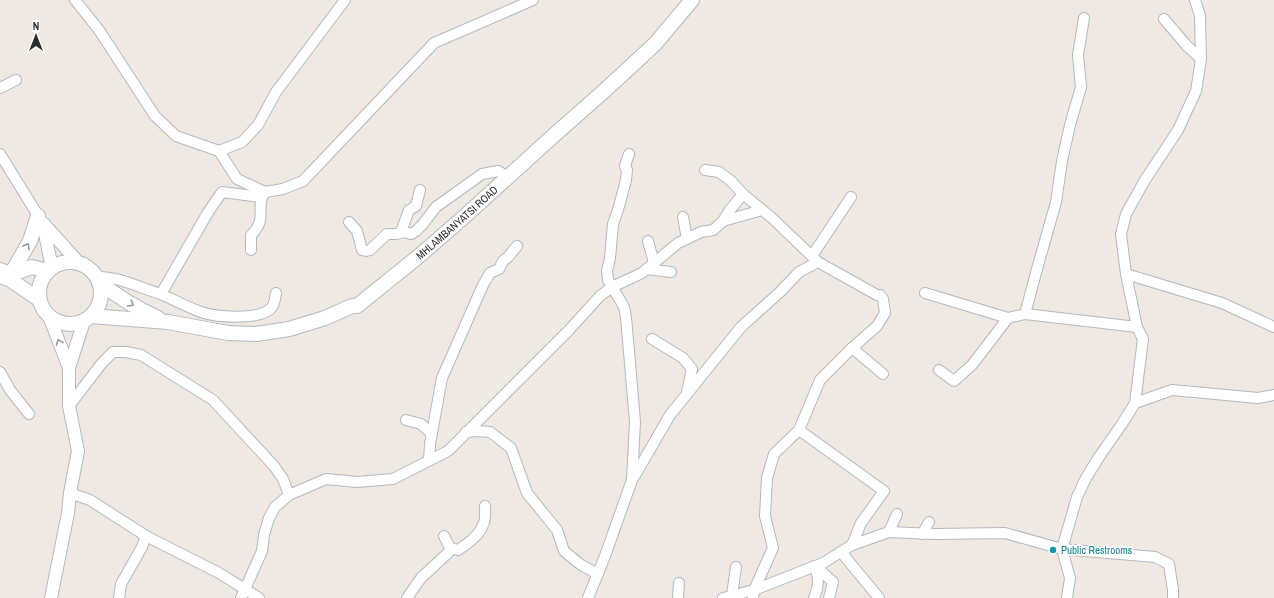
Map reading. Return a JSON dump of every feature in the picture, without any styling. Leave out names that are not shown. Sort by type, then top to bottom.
[{"type":"main road","name":"MHLAMBANYATSI ROAD","points":[[88,318],[168,322],[228,333],[256,334],[289,329],[326,318],[352,306],[357,306],[418,256],[508,177],[655,44],[692,0]]},
{"type":"main road","points":[[4,273],[30,241],[40,219]]},
{"type":"main road","points":[[61,263],[79,263],[87,267],[98,279],[101,291],[100,300],[97,308],[88,318],[75,324],[66,324],[49,316],[43,309],[40,300],[40,284],[43,277],[50,269],[61,263]]},
{"type":"main road","points":[[4,273],[32,267],[50,269]]},
{"type":"main road","points":[[4,273],[9,279],[40,300]]},
{"type":"main road","name":"MHLAMBANYATSI ROAD","points":[[98,279],[116,296],[133,306],[168,322]]},
{"type":"street","points":[[75,0],[99,30],[155,116],[176,136],[219,151],[237,179],[263,194]]},
{"type":"street","points":[[219,151],[242,142],[258,126],[276,92],[345,0]]},
{"type":"street","points":[[161,294],[207,214],[222,192],[263,194],[283,189],[303,181],[434,43],[534,0]]},
{"type":"street","points":[[1067,598],[1070,578],[1062,549],[1077,497],[1086,478],[1135,403],[1143,339],[1137,327],[1126,274],[1121,234],[1126,214],[1145,180],[1178,130],[1196,92],[1201,59],[1200,16],[1195,0]]},
{"type":"street","points":[[1025,314],[1036,269],[1056,202],[1063,153],[1081,87],[1078,55],[1084,18]]},
{"type":"street","points":[[1164,19],[1187,46],[1201,59]]},
{"type":"street","points":[[0,88],[16,80]]},
{"type":"street","points":[[0,154],[40,219],[79,263]]},
{"type":"street","points":[[629,154],[625,166],[627,170],[626,180],[613,224],[610,258],[607,271],[608,280],[624,307],[627,324],[635,422],[632,480]]},
{"type":"street","points":[[705,170],[719,172],[731,181],[743,194],[815,259],[877,295],[880,295],[883,299],[885,313],[877,326],[852,348],[820,380],[799,430],[774,454],[767,478],[765,516],[773,548],[754,594]]},
{"type":"street","points":[[349,222],[357,231],[362,250],[370,250],[387,234],[405,232],[411,234],[416,231],[436,207],[482,174],[498,171],[508,177]]},
{"type":"street","points":[[405,232],[402,229],[404,222],[409,210],[416,206],[420,190]]},
{"type":"street","points":[[251,250],[251,235],[256,230],[261,220],[263,194]]},
{"type":"street","points":[[243,594],[262,551],[264,535],[269,518],[275,507],[289,494],[326,479],[357,482],[393,479],[448,451],[569,330],[600,296],[612,287],[642,273],[678,243],[701,232],[713,230],[723,221],[743,194]]},
{"type":"street","points":[[588,598],[632,480],[670,415],[741,327],[777,295],[799,272],[815,259],[851,197]]},
{"type":"street","points":[[723,221],[762,210]]},
{"type":"street","points":[[683,217],[687,239]]},
{"type":"street","points":[[40,219],[50,269]]},
{"type":"street","points":[[648,241],[651,266]]},
{"type":"street","points":[[429,460],[442,378],[483,285],[490,273],[499,269],[503,261],[517,246]]},
{"type":"street","points":[[651,266],[671,272]]},
{"type":"street","points":[[1126,274],[1222,304],[1274,326]]},
{"type":"street","points":[[98,279],[105,277],[117,279],[161,294],[202,312],[233,316],[258,316],[264,313],[271,309],[274,304],[276,293]]},
{"type":"street","points":[[925,293],[1008,318],[1025,314],[1137,327]]},
{"type":"street","points":[[49,316],[69,368]]},
{"type":"street","points":[[51,598],[68,513],[78,451],[69,406],[69,368],[88,318]]},
{"type":"street","points":[[939,370],[954,380],[972,365],[1008,318]]},
{"type":"street","points":[[652,339],[683,358],[692,369],[686,395]]},
{"type":"street","points":[[852,348],[883,374]]},
{"type":"street","points":[[69,406],[102,363],[113,352],[126,352],[141,355],[213,400],[274,466],[283,479],[289,494]]},
{"type":"street","points":[[0,372],[10,390],[29,414]]},
{"type":"street","points":[[1135,403],[1172,390],[1258,398],[1274,396]]},
{"type":"street","points":[[406,420],[421,424],[432,434]]},
{"type":"street","points":[[799,430],[884,491],[861,523],[852,545]]},
{"type":"street","points":[[466,432],[490,432],[511,448],[527,493],[557,530],[564,551],[581,565],[598,574]]},
{"type":"street","points":[[70,494],[90,500],[146,536],[219,573],[243,594],[259,598]]},
{"type":"street","points":[[444,536],[450,548],[458,550],[471,541],[484,525],[485,506]]},
{"type":"street","points":[[889,532],[897,514]]},
{"type":"street","points":[[922,534],[929,522]]},
{"type":"street","points":[[736,567],[727,597],[754,594],[823,563],[852,545],[889,532],[922,534],[1005,533],[1062,549],[1155,557],[1169,564],[1174,590],[1172,598]]},
{"type":"street","points":[[119,598],[120,584],[142,547],[146,536]]},
{"type":"street","points":[[407,598],[422,578],[449,552],[450,548]]},
{"type":"street","points":[[841,552],[879,598]]},
{"type":"street","points":[[814,598],[818,587],[819,577],[815,566]]},
{"type":"street","points":[[815,566],[833,582],[829,598]]},
{"type":"street","points":[[678,598],[679,583]]},
{"type":"place","name":"Public Restrooms","points":[[1053,550]]}]
